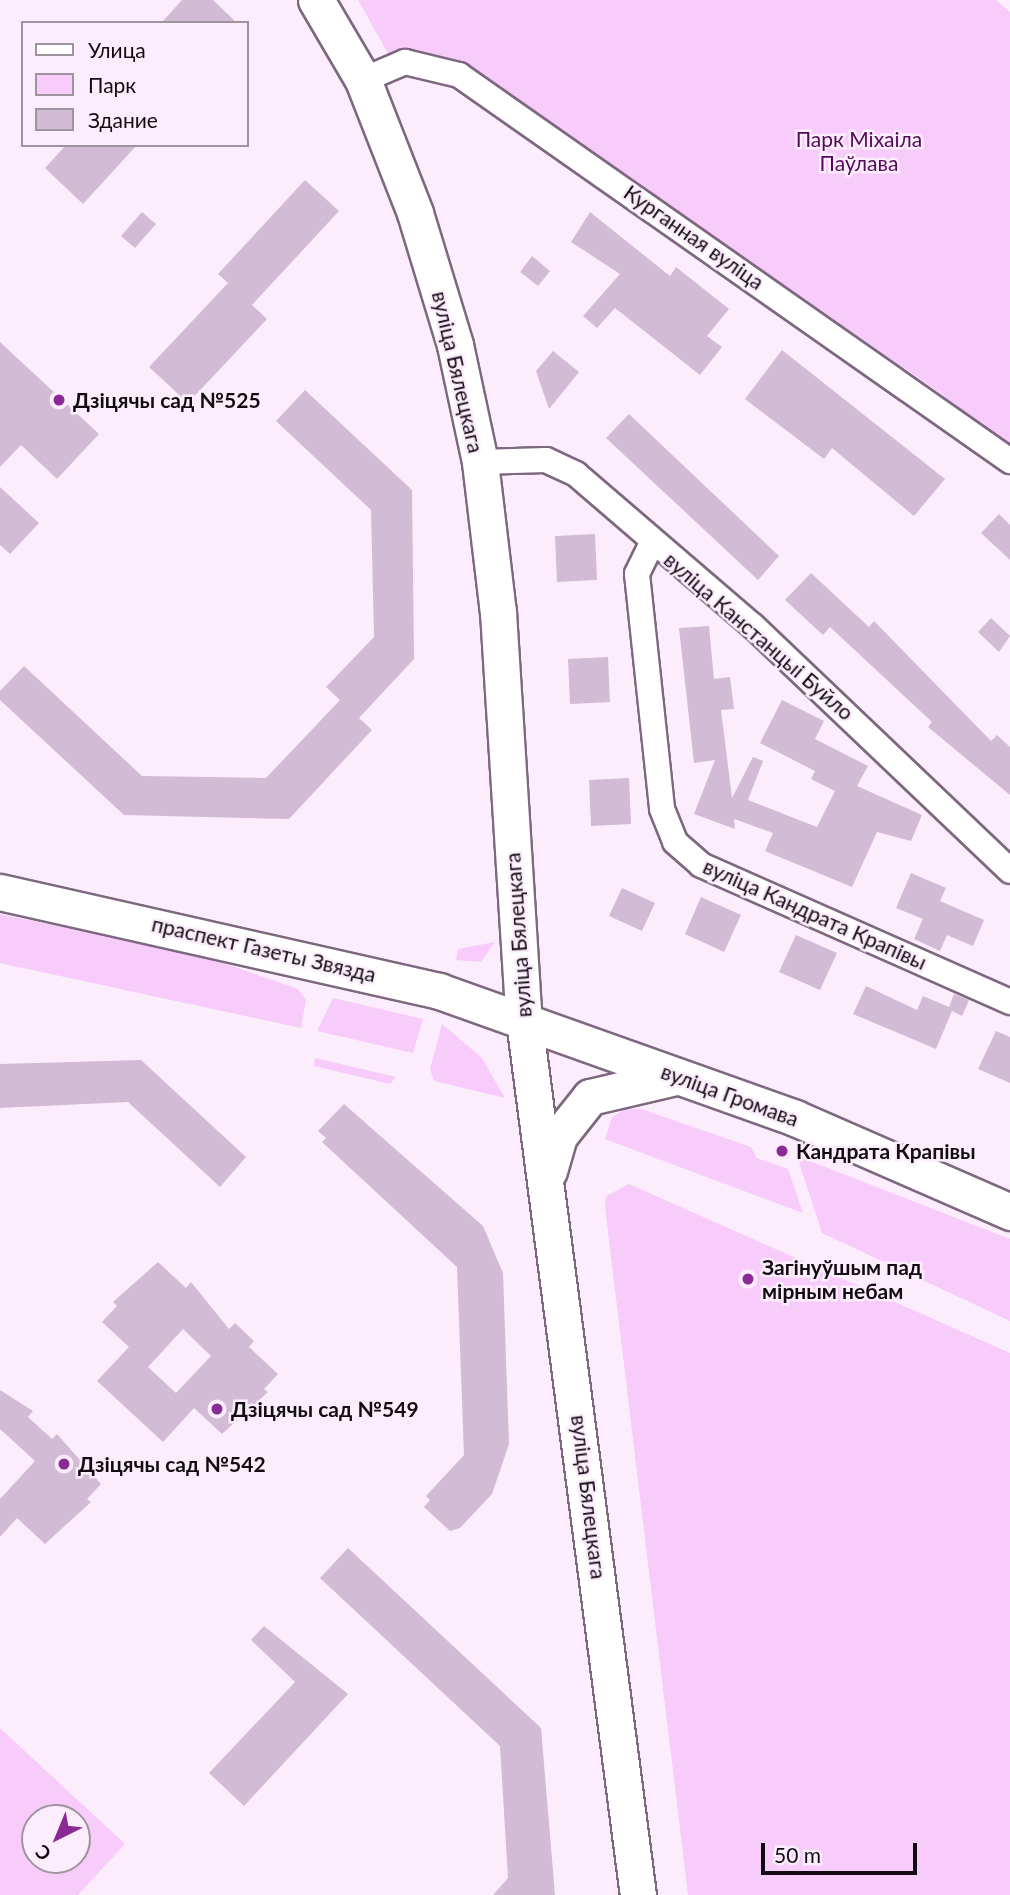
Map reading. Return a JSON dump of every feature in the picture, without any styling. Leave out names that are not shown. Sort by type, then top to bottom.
[{"type":"street","name":"вуліца Бялецкага","points":[[316,0],[363,80],[430,259],[480,463],[498,612],[524,1020],[548,1175],[638,1895]]},
{"type":"street","name":"Курганная вуліца","points":[[363,80],[405,62],[459,75],[1010,461]]},
{"type":"street","name":"вуліца Канстанцыі Буйло","points":[[480,463],[546,460],[576,474],[652,543],[753,626],[1010,871]]},
{"type":"street","name":"вуліца Кандрата Крапівы","points":[[652,543],[637,575],[662,809],[675,842],[701,865],[1010,1002]]},
{"type":"street","name":"праспект Газеты Звязда","points":[[0,892],[330,963],[524,1020]]},
{"type":"street","name":"вуліца Громава","points":[[524,1020],[877,1151],[1010,1212]]},
{"type":"street","points":[[548,1175],[559,1136],[590,1097],[679,1076]]},
{"type":"green space","name":"Парк Міхаіла Паўлава","points":[[358,0],[996,0],[1010,12],[1010,448],[936,390],[514,99],[390,57]]},
{"type":"green space","points":[[0,914],[206,957],[298,989],[306,1000],[301,1028],[0,963]]},
{"type":"green space","points":[[495,942],[481,962],[456,960],[458,949]]},
{"type":"green space","points":[[333,998],[423,1019],[413,1053],[317,1031]]},
{"type":"green space","points":[[442,1024],[482,1058],[505,1098],[434,1081],[430,1069]]},
{"type":"green space","points":[[315,1058],[396,1077],[390,1084],[314,1066]]},
{"type":"green space","points":[[625,1109],[641,1109],[751,1147],[757,1158],[788,1169],[803,1213],[605,1139],[612,1117]]},
{"type":"green space","points":[[797,1156],[1010,1239],[1010,1321],[822,1233]]},
{"type":"green space","points":[[629,1184],[1010,1353],[1010,1895],[688,1895],[605,1207],[606,1196]]},
{"type":"green space","points":[[0,1728],[82,1804],[21,1804],[21,1874],[91,1874],[91,1812],[125,1844],[78,1895],[0,1895]]},
{"type":"building","points":[[182,0],[213,0],[235,21],[163,21]]},
{"type":"building","points":[[64,147],[135,147],[83,204],[45,168]]},
{"type":"building","points":[[305,180],[339,211],[252,305],[267,319],[188,403],[149,367],[228,283],[218,274]]},
{"type":"building","points":[[142,212],[156,224],[135,248],[121,236]]},
{"type":"building","points":[[590,212],[670,276],[676,267],[729,309],[707,336],[722,347],[700,375],[615,308],[597,328],[583,316],[620,274],[571,242]]},
{"type":"building","points":[[532,256],[550,271],[538,286],[520,272]]},
{"type":"building","points":[[0,342],[99,434],[57,479],[21,445],[0,467]]},
{"type":"building","points":[[782,350],[945,479],[914,516],[832,448],[824,459],[745,399]]},
{"type":"building","points":[[553,351],[579,372],[549,409],[536,371]]},
{"type":"building","points":[[305,390],[412,490],[414,659],[359,718],[372,730],[289,819],[124,815],[0,700],[0,691],[24,666],[142,776],[266,778],[340,700],[326,687],[374,637],[371,510],[276,421]]},
{"type":"building","points":[[629,414],[779,556],[758,580],[606,438]]},
{"type":"building","points":[[0,487],[39,523],[10,554],[0,545]]},
{"type":"building","points":[[999,514],[1010,525],[1010,560],[981,533]]},
{"type":"building","points":[[595,534],[597,580],[557,582],[555,536]]},
{"type":"building","points":[[811,573],[869,627],[874,621],[991,741],[997,735],[1010,747],[1010,795],[928,727],[932,722],[830,627],[823,635],[785,600]]},
{"type":"building","points":[[991,618],[1010,636],[999,652],[978,632]]},
{"type":"building","points":[[709,626],[714,679],[730,677],[734,709],[721,710],[732,798],[753,757],[763,761],[748,800],[817,827],[835,791],[811,779],[815,771],[760,743],[782,700],[824,721],[815,739],[868,766],[857,786],[922,815],[911,841],[877,832],[852,887],[765,851],[773,833],[734,819],[735,829],[694,814],[715,760],[694,763],[679,628]]},
{"type":"building","points":[[608,657],[610,702],[570,704],[568,659]]},
{"type":"building","points":[[629,778],[631,824],[591,826],[589,780]]},
{"type":"building","points":[[911,873],[946,888],[940,901],[984,920],[973,946],[947,935],[940,951],[914,939],[923,919],[896,908]]},
{"type":"building","points":[[622,888],[655,903],[642,931],[609,916]]},
{"type":"building","points":[[701,897],[741,915],[724,952],[685,934]]},
{"type":"building","points":[[796,935],[837,953],[820,990],[779,972]]},
{"type":"building","points":[[866,986],[917,1010],[923,996],[949,1007],[954,994],[969,1000],[962,1016],[952,1011],[936,1049],[853,1014]]},
{"type":"building","points":[[996,1031],[1010,1037],[1010,1083],[978,1069]]},
{"type":"building","points":[[141,1060],[246,1157],[220,1187],[128,1102],[0,1108],[0,1064]]},
{"type":"building","points":[[344,1104],[483,1226],[503,1273],[509,1444],[492,1494],[460,1528],[450,1531],[424,1507],[430,1500],[426,1496],[464,1455],[457,1267],[322,1142],[326,1138],[318,1131]]},
{"type":"building","points":[[158,1262],[186,1288],[191,1282],[229,1329],[235,1323],[254,1341],[249,1347],[278,1374],[264,1389],[268,1392],[222,1434],[194,1408],[163,1442],[97,1381],[129,1347],[102,1322],[117,1306],[113,1302]],"holes":[[[183,1329],[211,1356],[176,1393],[148,1367]]]},
{"type":"building","points":[[0,1390],[33,1411],[28,1417],[52,1439],[57,1434],[101,1484],[87,1499],[91,1502],[45,1544],[17,1518],[0,1537],[0,1499],[35,1461],[0,1429]]},
{"type":"building","points":[[348,1548],[541,1728],[555,1895],[493,1895],[508,1878],[500,1746],[320,1578]]},
{"type":"building","points":[[264,1626],[348,1694],[244,1806],[209,1773],[295,1682],[251,1640]]},
{"type":"place","name":"Дзіцячы сад №525","points":[[59,400]]},
{"type":"place","name":"Кандрата Крапівы","points":[[782,1151]]},
{"type":"place","name":"Загінуўшым пад мірным небам","points":[[748,1279]]},
{"type":"place","name":"Дзіцячы сад №549","points":[[217,1409]]},
{"type":"place","name":"Дзіцячы сад №542","points":[[64,1464]]}]
